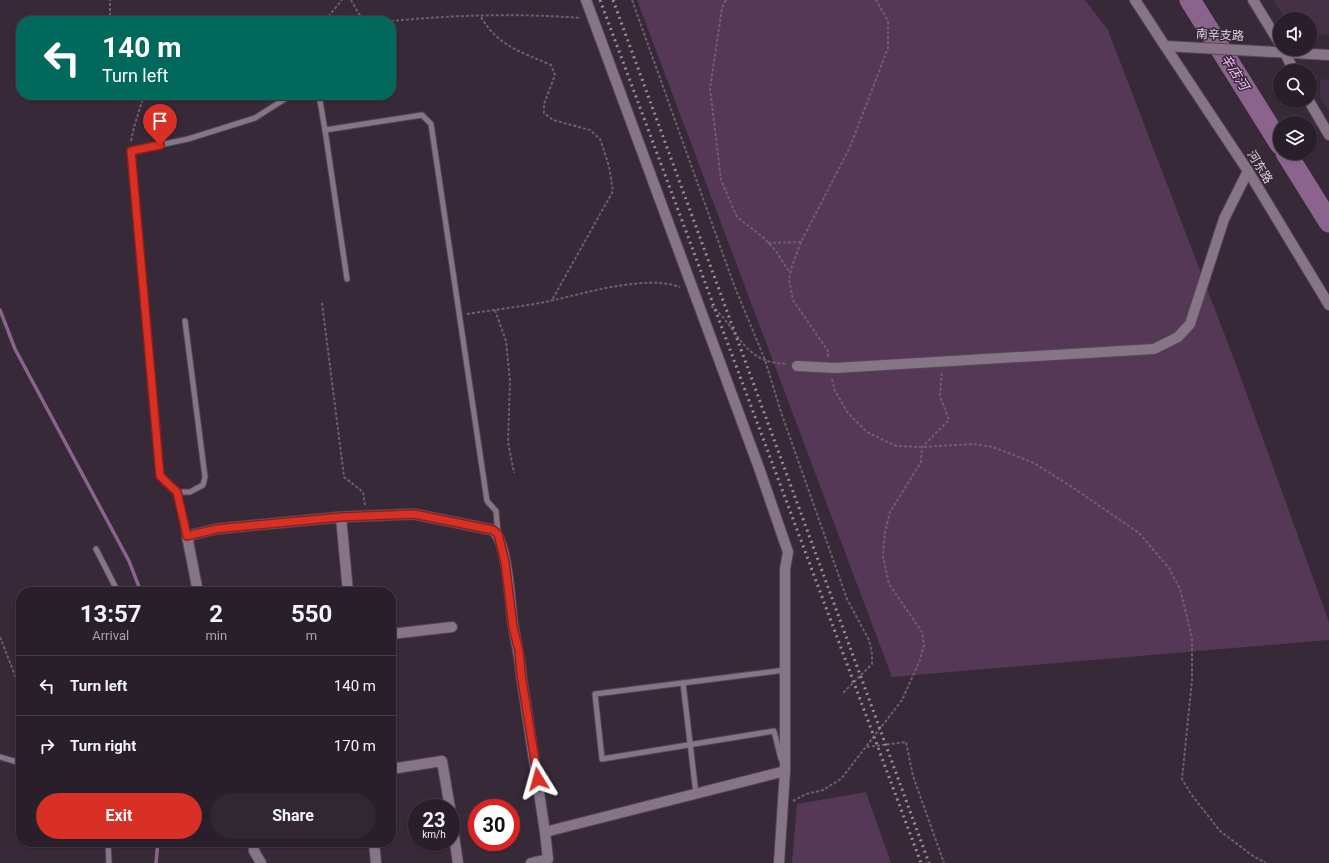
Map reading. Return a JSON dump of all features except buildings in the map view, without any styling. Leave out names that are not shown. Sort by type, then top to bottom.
[{"type":"street","points":[[586,0],[693,294],[759,468],[788,552],[785,569],[785,771],[779,863]]},
{"type":"street","points":[[1135,0],[1165,46]]},
{"type":"street","points":[[1253,0],[1273,32]]},
{"type":"street","name":"南辛支路","points":[[1165,46],[1273,49]]},
{"type":"street","name":"河东路","points":[[1165,46],[1248,171],[1329,305]]},
{"type":"street","name":"南辛支路","points":[[1317,53],[1329,55]]},
{"type":"street","points":[[1312,108],[1329,135]]},
{"type":"street","points":[[797,366],[829,368],[1154,349],[1178,337],[1190,324],[1224,219],[1248,171]]},
{"type":"street","points":[[197,587],[187,536],[216,529],[341,517],[414,514],[493,530],[498,534],[505,562],[513,627],[519,651],[548,859],[531,863]]},
{"type":"street","points":[[341,517],[348,587]]},
{"type":"street","points":[[396,633],[452,627]]},
{"type":"street","points":[[396,767],[442,761],[448,799]]},
{"type":"street","points":[[545,832],[785,771]]},
{"type":"street","points":[[254,847],[254,851],[261,863]]},
{"type":"street","points":[[374,847],[376,863]]},
{"type":"street","points":[[456,851],[458,863]]},
{"type":"lane","points":[[187,536],[177,492],[160,476],[131,151],[188,139],[255,118],[283,100]]},
{"type":"lane","points":[[320,100],[347,279]]},
{"type":"lane","points":[[325,130],[422,115],[431,124],[487,501],[496,511],[498,534]]},
{"type":"lane","points":[[177,492],[190,492],[203,485],[204,477],[185,322]]},
{"type":"lane","points":[[96,549],[115,587]]},
{"type":"lane","points":[[785,670],[595,694],[602,759],[774,731],[785,771]]},
{"type":"lane","points":[[683,683],[696,794]]},
{"type":"lane","points":[[0,757],[16,762]]},
{"type":"lane","points":[[108,847],[109,863]]},
{"type":"path","points":[[110,0],[110,16]]},
{"type":"path","points":[[329,16],[342,0]]},
{"type":"path","points":[[351,0],[361,16]]},
{"type":"path","points":[[632,0],[734,285],[765,360],[782,416],[847,599],[869,640],[872,654],[872,664],[842,694]]},
{"type":"path","points":[[726,0],[722,8],[710,88],[721,180],[737,217],[776,251],[790,274]]},
{"type":"path","points":[[876,0],[888,21],[888,48],[850,147],[801,242],[789,280],[793,300],[828,351],[829,368],[835,391],[848,413],[867,432],[896,446],[922,447],[973,444],[994,447],[1034,463],[1075,489],[1139,534],[1169,568],[1180,589],[1192,638],[1193,658],[1182,779],[1191,794],[1220,831],[1253,856],[1266,863]]},
{"type":"path","points":[[396,21],[481,16],[540,15],[593,19]]},
{"type":"path","points":[[481,16],[489,29],[499,40],[514,50],[551,65],[555,75],[544,104],[544,113],[553,120],[590,130],[600,139],[610,166],[613,191],[552,300]]},
{"type":"path","points":[[131,140],[142,100]]},
{"type":"path","points":[[768,243],[801,242]]},
{"type":"path","points":[[459,315],[552,300],[645,281],[671,283],[686,289],[693,294]]},
{"type":"path","points":[[322,303],[344,477],[363,492],[365,505],[361,517]]},
{"type":"path","points":[[710,305],[722,313],[748,350],[765,360],[797,366]]},
{"type":"path","points":[[495,310],[506,341],[510,381],[508,442],[514,473]]},
{"type":"path","points":[[782,813],[795,799],[823,790],[841,779],[902,700],[920,660],[924,645],[922,632],[889,584],[883,556],[885,532],[890,512],[921,462],[922,447],[949,420],[940,396],[943,362]]},
{"type":"path","points":[[0,637],[16,678]]},
{"type":"path","points":[[866,747],[906,742],[913,776],[944,863]]},
{"type":"shaded area","points":[[637,0],[1085,0],[1108,30],[1237,367],[1329,622],[1329,640],[892,677]]},
{"type":"shaded area","points":[[1273,0],[1329,0],[1329,35],[1317,34],[1317,12],[1281,12]]},
{"type":"shaded area","points":[[1320,79],[1329,80],[1329,111],[1320,97]]},
{"type":"shaded area","points":[[866,792],[891,863],[792,863],[797,804]]},
{"type":"waterway","name":"辛店河","points":[[1190,0],[1273,133]]},
{"type":"waterway","name":"辛店河","points":[[1290,160],[1329,222]]},
{"type":"waterway","points":[[0,310],[15,349],[129,561],[139,587]]},
{"type":"waterway","points":[[156,863],[158,847]]},
{"type":"railway","points":[[600,0],[921,863]]},
{"type":"railway","points":[[613,0],[929,863]]},
{"type":"route","points":[[160,145],[131,151],[160,476],[177,492],[187,536],[216,529],[246,526],[341,517],[414,514],[493,530],[498,534],[505,562],[513,627],[519,651],[521,674],[538,779]]}]
